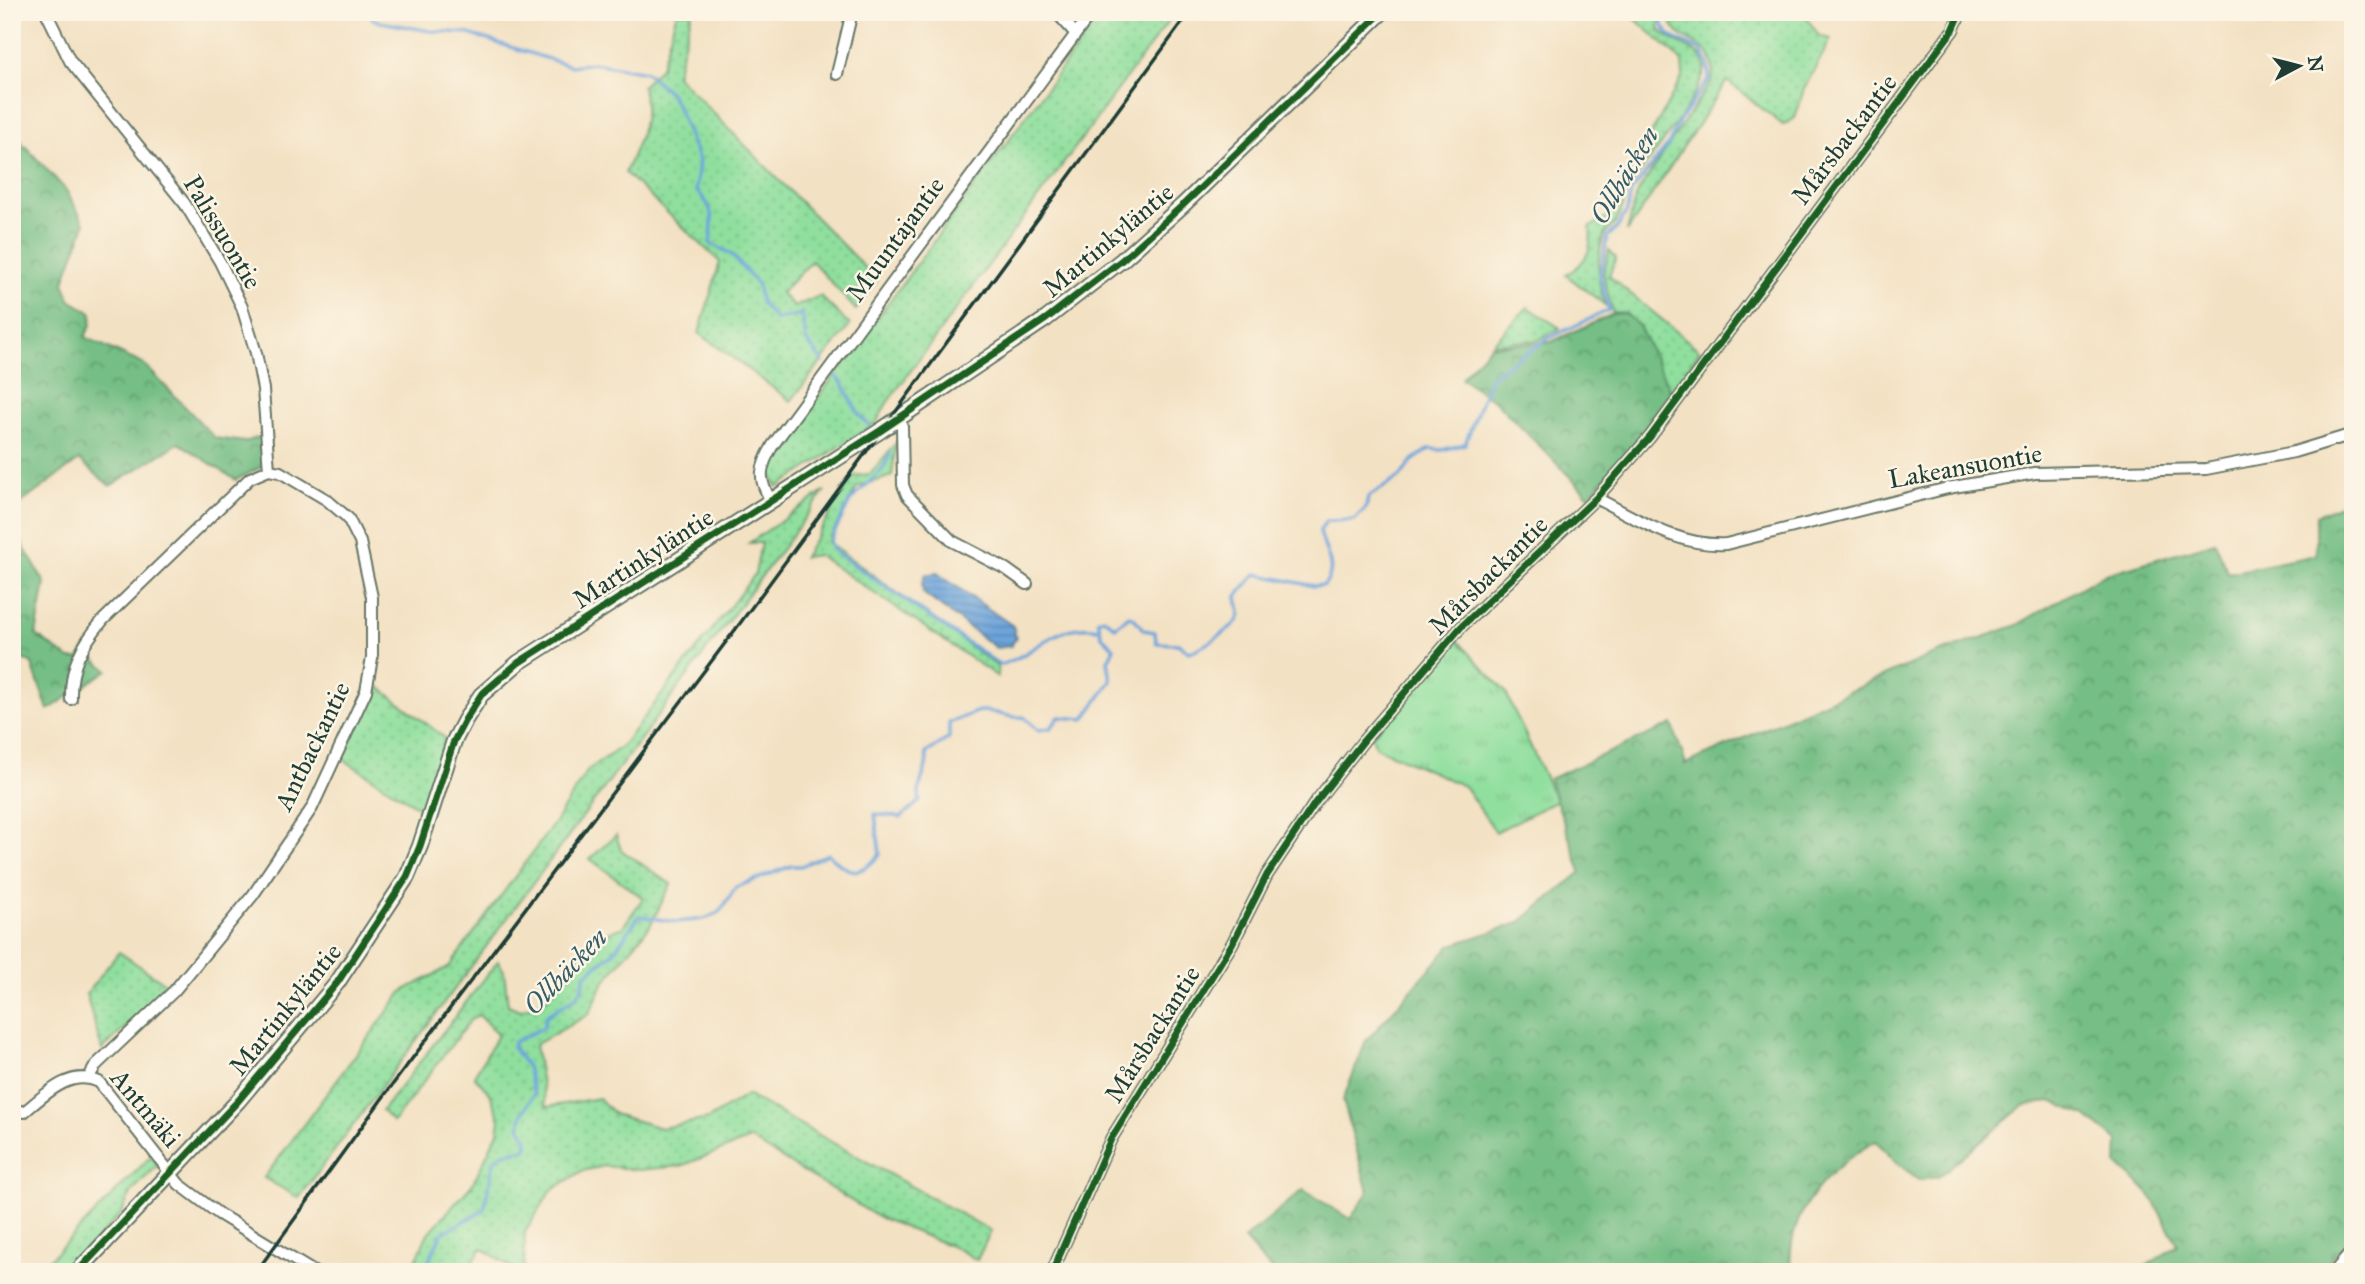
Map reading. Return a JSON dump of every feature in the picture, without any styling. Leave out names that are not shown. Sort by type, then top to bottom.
[{"type":"street","name":"Palissuontie","points":[[46,12],[70,61],[185,204],[220,262],[242,307],[256,353],[263,389],[269,470]]},
{"type":"street","points":[[837,75],[852,12]]},
{"type":"street","points":[[1056,12],[1075,33]]},
{"type":"street","name":"Muuntajantie","points":[[771,500],[763,488],[760,470],[772,445],[1093,12]]},
{"type":"street","name":"Martinkyläntie","points":[[77,1272],[289,1044],[337,983],[407,877],[421,846],[454,741],[481,695],[518,663],[898,419],[1046,319],[1122,260],[1184,205],[1382,12]]},
{"type":"street","name":"Mårsbackantie","points":[[1052,1272],[1111,1139],[1232,944],[1267,875],[1315,803],[1363,740],[1461,626],[1597,498],[1650,437],[1953,30],[1961,12]]},
{"type":"street","points":[[898,419],[902,426],[903,485],[907,495],[952,541],[1006,569],[1027,584]]},
{"type":"street","name":"Lakeansuontie","points":[[1597,498],[1681,540],[1706,545],[1726,544],[1948,488],[2035,473],[2206,469],[2294,452],[2353,433]]},
{"type":"street","points":[[71,699],[74,663],[85,640],[250,478],[269,470]]},
{"type":"street","name":"Antbackantie","points":[[89,1077],[96,1065],[174,991],[253,895],[312,808],[366,691],[372,658],[373,615],[360,542],[348,518],[327,500],[281,472],[269,470]]},
{"type":"street","name":"Antmäki","points":[[12,1110],[24,1112],[59,1085],[89,1077],[99,1082],[170,1172]]},
{"type":"street","points":[[170,1172],[179,1184],[219,1214],[314,1272]]},
{"type":"street","points":[[2334,1272],[2353,1250]]},
{"type":"green space","points":[[677,12],[692,12],[676,75],[877,280],[856,310],[812,261],[781,293],[794,307],[820,296],[850,325],[791,401],[699,333],[720,262],[625,173],[644,120],[645,97],[642,86],[661,67]]},
{"type":"green space","points":[[1103,12],[1175,12],[887,403],[876,423],[778,487],[771,477],[770,463]]},
{"type":"green space","points":[[1632,12],[1660,18],[1659,29],[1664,34],[1701,57],[1704,73],[1688,105],[1630,187],[1618,218],[1604,236],[1599,255],[1599,272],[1605,305],[1566,275],[1579,266],[1587,255],[1590,227],[1613,212],[1619,192],[1683,76],[1682,61],[1632,16]]},
{"type":"green space","points":[[1669,12],[1803,12],[1819,36],[1831,39],[1804,89],[1795,118],[1783,125],[1727,81],[1627,232],[1636,195],[1712,80],[1713,65],[1709,55],[1678,32],[1672,24]]},
{"type":"green space","points":[[13,133],[66,190],[85,224],[64,282],[70,300],[92,313],[91,325],[85,337],[145,365],[215,438],[245,442],[262,436],[264,458],[261,467],[236,480],[179,443],[110,486],[79,460],[12,510]]},
{"type":"green space","points":[[1609,250],[1616,258],[1609,276],[1700,351],[1671,392],[1639,326],[1625,313],[1613,314],[1603,274]]},
{"type":"green space","points":[[1528,307],[1560,328],[1539,340],[1492,344]]},
{"type":"green space","points":[[1625,313],[1639,326],[1671,392],[1639,439],[1589,496],[1495,401],[1461,378],[1490,346],[1551,342],[1613,314]]},
{"type":"green space","points":[[896,443],[892,476],[857,487],[828,542],[997,666],[998,677],[818,555],[804,557],[853,476],[870,474]]},
{"type":"green space","points":[[825,491],[299,1198],[264,1178],[403,991],[449,967],[555,822],[588,770],[621,747],[755,574],[761,543],[749,543]]},
{"type":"green space","points":[[2353,500],[2353,1242],[2333,1255],[2322,1272],[2137,1272],[2178,1245],[2149,1193],[2117,1164],[2118,1141],[2086,1116],[2051,1101],[2023,1106],[1938,1177],[1920,1180],[1898,1164],[1876,1141],[1858,1152],[1826,1179],[1803,1212],[1795,1230],[1791,1272],[1273,1272],[1244,1239],[1303,1190],[1350,1219],[1368,1192],[1343,1100],[1366,1041],[1451,945],[1519,923],[1581,872],[1549,779],[1672,724],[1686,764],[1927,657],[2015,626],[2103,575],[2215,542],[2228,573],[2316,555],[2316,515]]},
{"type":"green space","points":[[12,527],[45,583],[36,635],[70,659],[79,659],[88,644],[96,661],[108,670],[48,710],[31,662],[12,656]]},
{"type":"green space","points":[[1456,639],[1505,691],[1556,801],[1496,832],[1464,786],[1376,747],[1372,736]]},
{"type":"green space","points":[[373,682],[445,738],[423,810],[341,758],[361,721]]},
{"type":"green space","points":[[616,835],[621,850],[671,884],[650,926],[604,982],[589,1014],[535,1045],[546,1107],[599,1098],[614,1114],[661,1128],[708,1119],[747,1095],[991,1231],[977,1260],[958,1249],[878,1217],[750,1139],[681,1166],[639,1170],[605,1166],[582,1171],[551,1191],[525,1232],[524,1272],[518,1272],[482,1248],[467,1272],[411,1272],[427,1235],[472,1185],[498,1132],[500,1120],[490,1094],[474,1076],[498,1035],[479,1015],[472,1018],[393,1122],[382,1111],[498,961],[504,971],[508,1005],[520,1010],[543,1002],[598,935],[622,928],[643,898],[590,859]]},
{"type":"green space","points":[[119,952],[169,986],[102,1050],[86,994]]},
{"type":"green space","points":[[151,1156],[158,1165],[132,1191],[121,1214],[65,1272],[37,1272]]},
{"type":"water","points":[[937,573],[1013,626],[1016,638],[1011,646],[996,648],[923,593],[925,575]]},
{"type":"waterway","points":[[368,12],[373,19],[381,22],[430,31],[466,33],[571,66],[593,63],[646,72],[670,93],[699,161],[696,190],[706,202],[711,214],[710,243],[731,254],[757,284],[761,303],[776,320],[802,314],[806,340],[823,362]]},
{"type":"waterway","name":"Ollbäcken","points":[[424,1272],[441,1234],[484,1210],[494,1161],[501,1154],[526,1149],[527,1139],[520,1126],[522,1115],[534,1094],[527,1067],[513,1047],[514,1042],[544,1027],[546,1016],[576,997],[582,988],[585,975],[613,953],[639,916],[677,922],[704,919],[720,912],[736,887],[791,866],[801,866],[828,854],[848,869],[860,870],[866,867],[880,854],[875,814],[901,817],[920,801],[919,788],[926,766],[926,753],[949,738],[949,722],[981,711],[1024,717],[1038,730],[1051,728],[1059,717],[1084,719],[1111,681],[1108,661],[1114,648],[1102,636],[1098,620],[1104,618],[1115,627],[1129,616],[1144,630],[1155,632],[1156,643],[1178,644],[1189,652],[1216,638],[1236,622],[1240,612],[1237,596],[1256,574],[1314,586],[1324,585],[1329,578],[1330,565],[1320,530],[1326,521],[1354,520],[1366,508],[1368,497],[1400,477],[1412,461],[1429,449],[1442,450],[1465,444],[1491,376],[1549,338],[1609,310],[1600,276],[1607,237],[1617,228],[1627,211],[1631,192],[1668,145],[1680,120],[1709,79],[1708,63],[1700,50],[1670,36],[1663,26],[1663,14],[1644,12]]},
{"type":"waterway","points":[[834,374],[844,386],[858,413],[870,426]]},
{"type":"waterway","points":[[890,454],[882,470],[850,501],[830,541],[834,551],[1000,665],[1058,634],[1083,628],[1098,629]]},
{"type":"railway","points":[[256,1272],[387,1092],[741,622],[1190,12]]},
{"type":"cycle path","points":[[77,1272],[238,1101],[337,983],[407,877],[420,846],[454,741],[481,695],[518,663],[880,431],[1046,319],[1122,260],[1183,205],[1382,12]]},
{"type":"cycle path","points":[[1052,1272],[1111,1139],[1232,944],[1267,875],[1315,803],[1364,740],[1461,627],[1596,498],[1650,437],[1953,30],[1961,12]]}]
